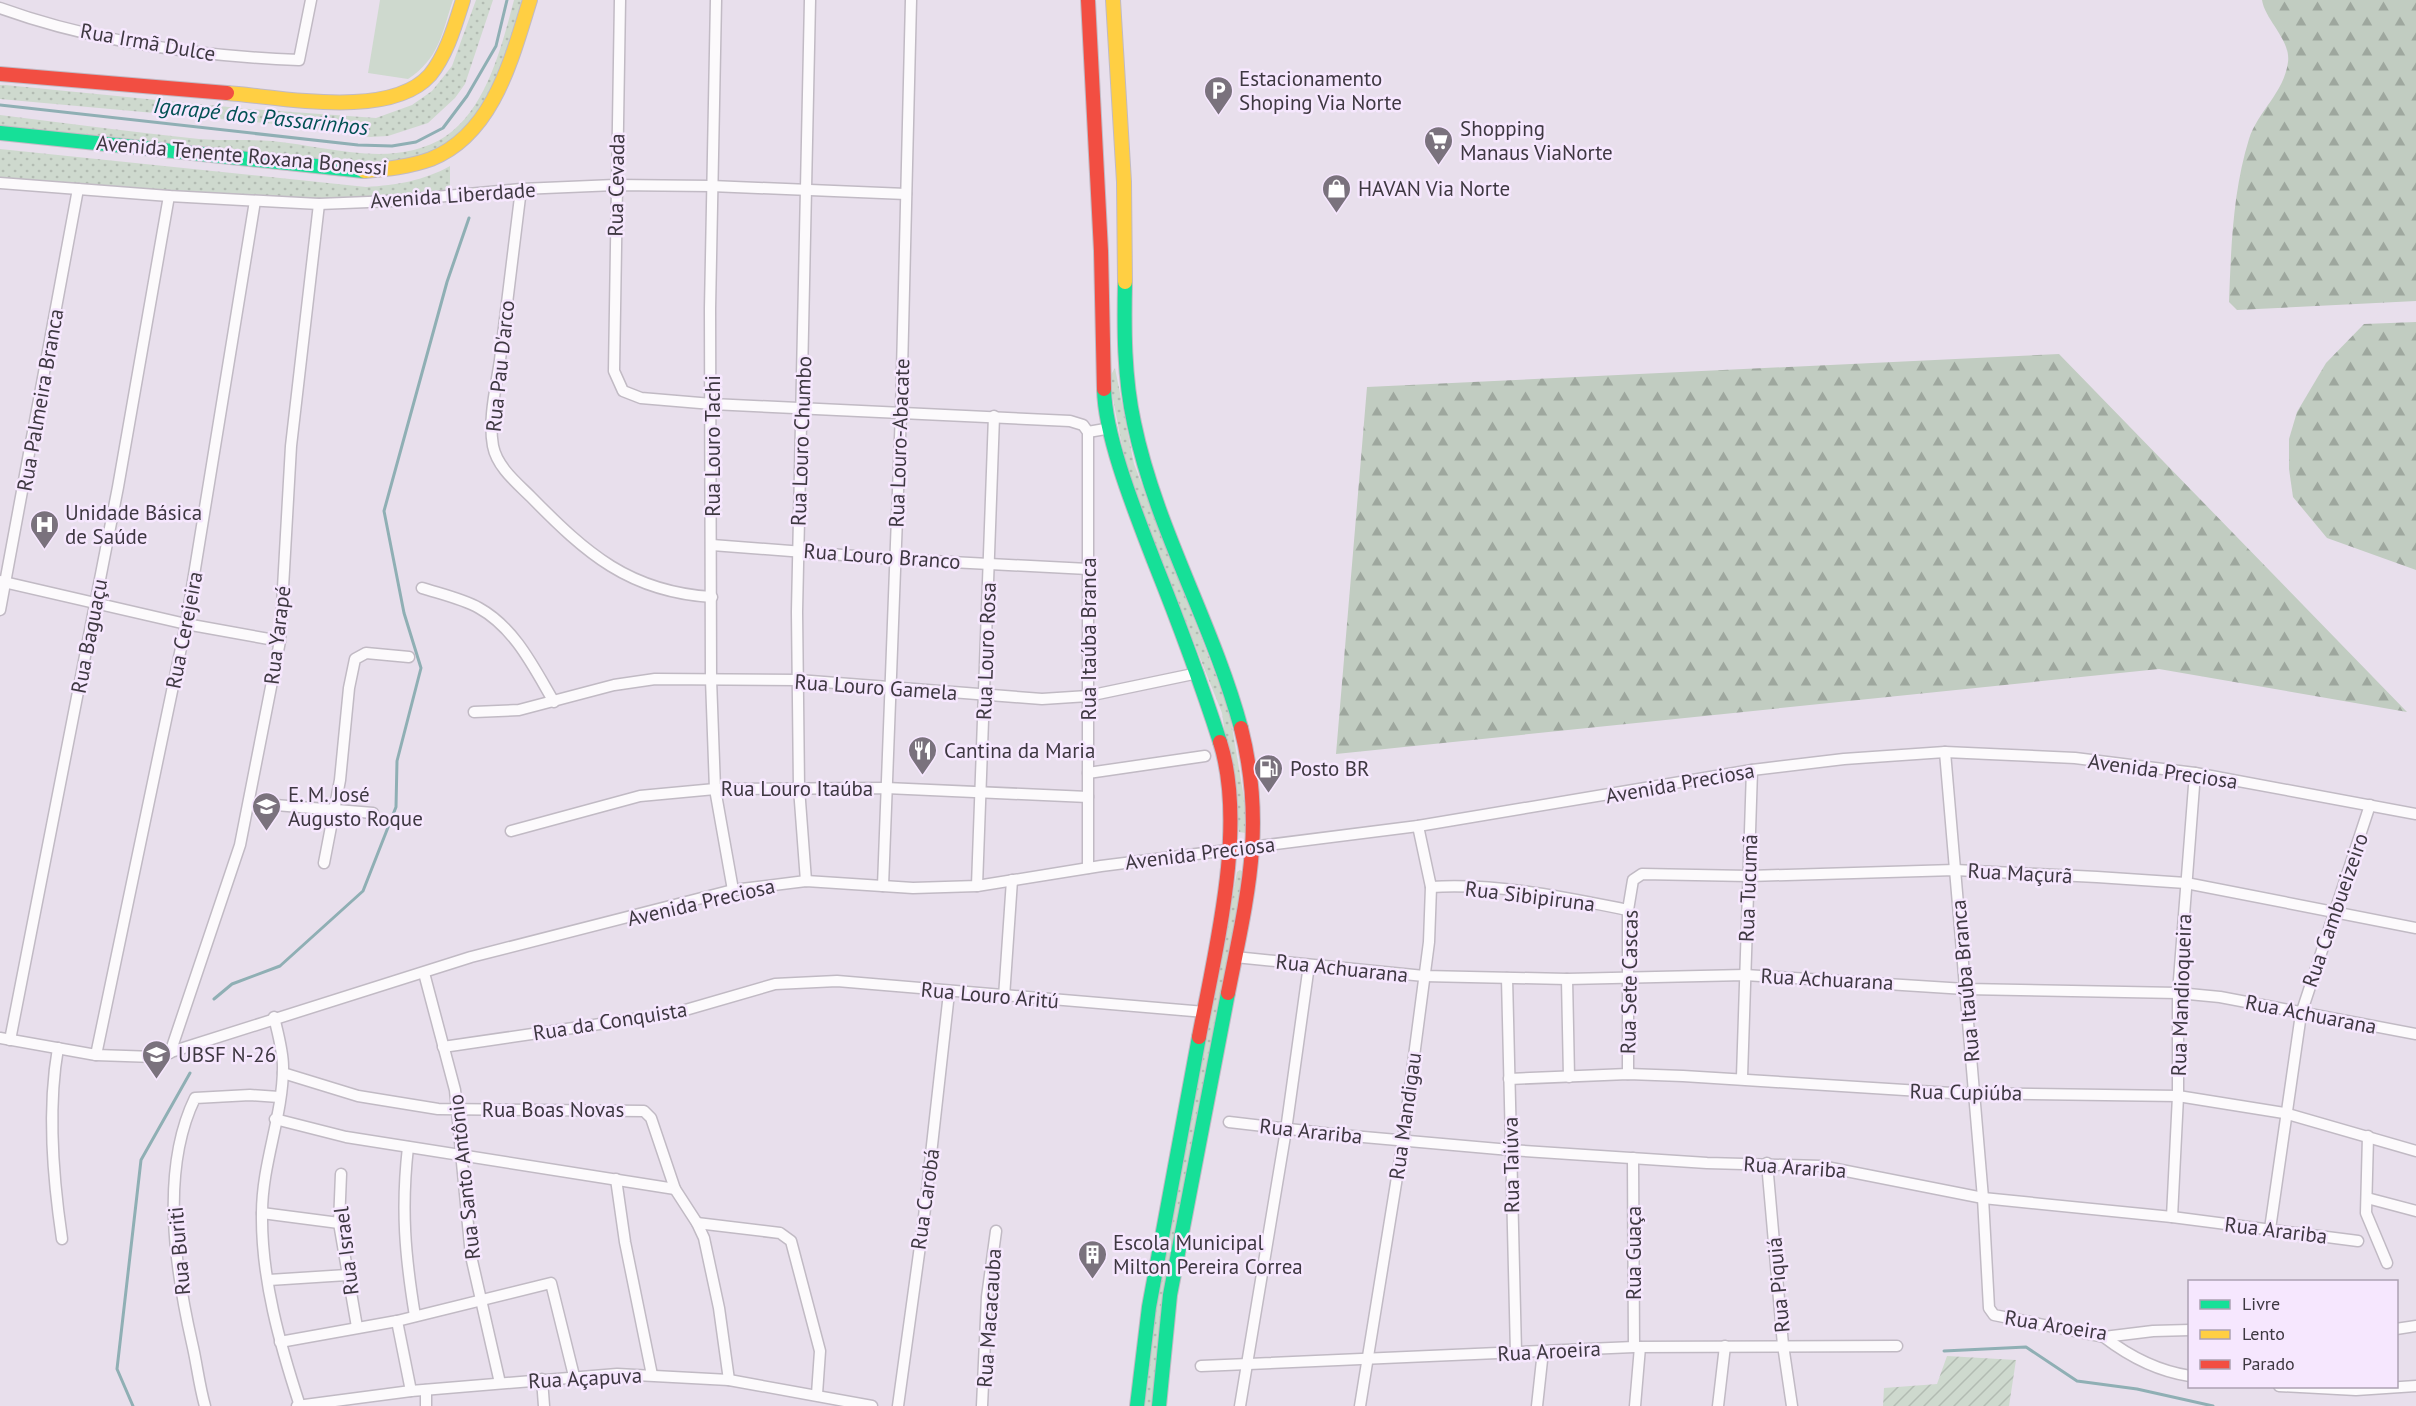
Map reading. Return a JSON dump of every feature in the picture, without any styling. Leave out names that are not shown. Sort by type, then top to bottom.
[{"type":"main road","points":[[0,74],[354,103],[385,100],[418,85],[437,68],[444,56],[463,0]]},
{"type":"main road","name":"Avenida Tenente Roxana Bonessi","points":[[0,133],[361,171],[415,167],[459,145],[479,120],[508,66],[530,0]]},
{"type":"main road","points":[[1088,0],[1101,251],[1104,383],[1111,428],[1131,501],[1198,673],[1224,755],[1230,790],[1229,850],[1222,911],[1155,1274],[1137,1406]]},
{"type":"main road","points":[[1113,0],[1125,206],[1126,342],[1131,410],[1150,483],[1168,539],[1204,621],[1240,718],[1252,782],[1256,847],[1172,1285],[1159,1406]]},
{"type":"street","name":"Rua Irmã Dulce","points":[[0,8],[75,29],[141,43],[188,51],[299,60],[311,0]]},
{"type":"street","name":"Rua Cevada","points":[[620,0],[615,185],[614,371],[618,385],[631,395],[712,404]]},
{"type":"street","name":"Rua Louro Tachi","points":[[716,0],[711,186],[711,679],[715,789],[733,890]]},
{"type":"street","name":"Rua Louro Chumbo","points":[[806,881],[799,788],[798,550],[803,409],[810,0]]},
{"type":"street","name":"Rua Louro-Abacate","points":[[883,886],[901,412],[911,0]]},
{"type":"street","name":"Avenida Liberdade","points":[[0,183],[169,196],[319,204],[393,201],[521,189],[615,185],[711,186],[906,194]]},
{"type":"street","name":"Rua Palmeira Branca","points":[[0,610],[3,581],[78,189]]},
{"type":"street","name":"Rua Pau D'arco","points":[[521,189],[493,413],[494,453],[508,474],[567,534],[601,561],[647,585],[684,595],[712,597]]},
{"type":"street","name":"Rua Baguaçu","points":[[5,1039],[95,601],[142,358],[169,196]]},
{"type":"street","name":"Rua Cerejeira","points":[[96,1055],[186,624],[255,201]]},
{"type":"street","name":"Rua Yarapé","points":[[170,1053],[228,886],[250,803],[280,641],[291,446],[319,204]]},
{"type":"street","points":[[712,404],[1070,421],[1083,425],[1088,432],[1111,428]]},
{"type":"street","name":"Rua Louro Rosa","points":[[977,886],[994,416]]},
{"type":"street","name":"Rua Itaúba Branca","points":[[1088,432],[1088,868]]},
{"type":"street","name":"Rua Louro Branco","points":[[712,545],[798,550],[894,560],[1088,569]]},
{"type":"street","points":[[3,581],[186,624],[280,641]]},
{"type":"street","points":[[422,588],[478,607],[495,619],[521,648],[554,702]]},
{"type":"street","points":[[324,863],[335,810],[349,688],[355,659],[366,653],[409,657]]},
{"type":"street","name":"Rua Louro Gamela","points":[[474,712],[519,710],[614,685],[655,680],[798,680],[1042,699],[1088,696],[1198,673]]},
{"type":"street","name":"Avenida Preciosa","points":[[5,1039],[96,1055],[140,1057],[170,1053],[274,1017],[471,957],[733,890],[806,881],[883,886],[977,886],[1088,868],[1418,826],[1752,770],[1844,759],[1945,752],[2075,758],[2195,773],[2416,814]]},
{"type":"street","name":"Rua Itaúba Branca","points":[[1945,752],[1983,1198],[1986,1281]]},
{"type":"street","points":[[1088,772],[1205,756]]},
{"type":"street","name":"Rua Tucumã","points":[[1742,1077],[1752,770]]},
{"type":"street","name":"Rua Mandioqueira","points":[[2172,1217],[2178,1096],[2178,993],[2195,773]]},
{"type":"street","name":"Rua Louro Itaúba","points":[[510,831],[640,796],[715,789],[885,788],[1088,797]]},
{"type":"street","points":[[250,803],[374,813]]},
{"type":"street","name":"Rua Cambueizeiro","points":[[2270,1229],[2284,1113],[2301,1014],[2370,805]]},
{"type":"street","name":"Rua Mandigau","points":[[1360,1406],[1402,1140],[1429,942],[1431,887],[1418,826]]},
{"type":"street","name":"Rua Maçurã","points":[[1631,891],[1633,880],[1642,874],[1749,876],[1955,870],[2186,884],[2416,928]]},
{"type":"street","points":[[1004,997],[1012,880]]},
{"type":"street","name":"Rua Sibipiruna","points":[[1431,887],[1477,886],[1521,890],[1628,910]]},
{"type":"street","name":"Rua Sete Cascas","points":[[1628,1074],[1628,910],[1631,891]]},
{"type":"street","name":"Rua Achuarana","points":[[1235,957],[1424,976],[1567,979],[1745,975],[1965,989],[2178,993],[2220,997],[2416,1034]]},
{"type":"street","points":[[1240,1406],[1249,1364],[1286,1130],[1309,965]]},
{"type":"street","name":"Rua Santo Antônio","points":[[424,973],[458,1109],[471,1256],[500,1383]]},
{"type":"street","name":"Rua Taiúva","points":[[1507,978],[1516,1353]]},
{"type":"street","points":[[1567,979],[1569,1077]]},
{"type":"street","name":"Rua Louro Aritú","points":[[775,984],[837,981],[948,993],[1205,1012]]},
{"type":"street","name":"Rua da Conquista","points":[[443,1047],[675,1012],[775,984]]},
{"type":"street","name":"Rua Carobá","points":[[898,1406],[924,1217],[948,993]]},
{"type":"street","points":[[274,1017],[283,1057],[283,1072],[267,1159],[262,1212],[269,1280],[280,1342],[299,1406]]},
{"type":"street","points":[[58,1048],[54,1069],[53,1113],[55,1177],[62,1239]]},
{"type":"street","name":"Rua Boas Novas","points":[[283,1072],[368,1098],[406,1105],[528,1112],[633,1109],[647,1113],[653,1124],[675,1189]]},
{"type":"street","name":"Rua Cupiúba","points":[[1509,1079],[1628,1074],[1742,1077],[1974,1094],[2178,1096],[2284,1113],[2416,1151]]},
{"type":"street","name":"Rua Buriti","points":[[205,1406],[179,1275],[175,1223],[176,1174],[183,1134],[197,1098],[250,1095],[279,1097]]},
{"type":"street","points":[[275,1119],[346,1137],[675,1189],[704,1238],[719,1308],[729,1380]]},
{"type":"street","name":"Rua Arariba","points":[[1229,1122],[1286,1130],[1510,1150],[1821,1166],[1983,1198],[2172,1217],[2358,1241]]},
{"type":"street","points":[[2368,1136],[2369,1226],[2387,1263]]},
{"type":"street","points":[[408,1147],[403,1194],[406,1262],[415,1316]]},
{"type":"street","name":"Rua Guaça","points":[[1633,1158],[1637,1347],[1635,1406]]},
{"type":"street","name":"Rua Piquiá","points":[[1767,1163],[1783,1345],[1792,1406]]},
{"type":"street","name":"Rua Israel","points":[[341,1174],[339,1222],[346,1275],[357,1327]]},
{"type":"street","points":[[616,1179],[625,1242],[652,1375]]},
{"type":"street","points":[[2367,1198],[2416,1211]]},
{"type":"street","points":[[262,1212],[339,1222]]},
{"type":"street","points":[[697,1223],[780,1233],[791,1241],[820,1351],[817,1394]]},
{"type":"street","name":"Rua Macacauba","points":[[982,1406],[988,1286],[996,1231]]},
{"type":"street","points":[[269,1280],[346,1275]]},
{"type":"street","name":"Rua Aroeira","points":[[1986,1281],[1989,1308],[1994,1315],[2104,1337],[2153,1331],[2188,1330]]},
{"type":"street","points":[[280,1342],[397,1321],[551,1283],[574,1376]]},
{"type":"street","points":[[397,1321],[411,1391]]},
{"type":"street","points":[[2398,1329],[2416,1326]]},
{"type":"street","points":[[2104,1337],[2124,1353],[2149,1366],[2188,1376]]},
{"type":"street","points":[[1718,1406],[1725,1346]]},
{"type":"street","name":"Rua Aroeira","points":[[1201,1366],[1637,1347],[1897,1346]]},
{"type":"street","points":[[1537,1406],[1543,1351]]},
{"type":"street","name":"Rua Açapuva","points":[[299,1406],[411,1391],[574,1376],[652,1375],[729,1380],[817,1394],[872,1406]]},
{"type":"street","points":[[542,1379],[544,1406]]},
{"type":"street","points":[[2398,1387],[2416,1386]]},
{"type":"street","points":[[2318,1388],[2356,1390],[2386,1388]]},
{"type":"street","points":[[426,1390],[426,1406]]},
{"type":"shaded area","points":[[380,0],[453,0],[433,54],[427,63],[408,79],[368,73]]},
{"type":"shaded area","points":[[476,0],[493,0],[465,84],[455,98],[428,123],[388,136],[370,137],[275,124],[0,99],[0,85],[5,85],[249,109],[376,118],[412,105],[432,91],[452,66]]},
{"type":"shaded area","points":[[514,0],[525,0],[499,79],[457,141],[403,165],[370,167],[0,130],[0,115],[199,139],[272,141],[360,153],[405,152],[426,146],[446,136],[472,109],[491,74]]},
{"type":"shaded area","points":[[0,149],[366,187],[410,181],[450,166],[450,191],[322,202],[0,181]]},
{"type":"shaded area","points":[[1115,368],[1134,464],[1229,709],[1245,804],[1246,833],[1239,832],[1222,713],[1128,477],[1109,378]]},
{"type":"shaded area","points":[[1240,870],[1245,873],[1152,1406],[1145,1406],[1155,1306],[1237,872]]},
{"type":"shaded area","points":[[1947,1356],[2016,1360],[2009,1406],[1883,1406],[1884,1388],[1937,1384]]},
{"type":"green space","points":[[2262,0],[2416,0],[2416,301],[2237,310],[2229,302],[2239,178],[2253,129],[2276,93],[2286,73],[2288,62],[2286,46],[2264,8]]},
{"type":"green space","points":[[2416,322],[2416,570],[2327,538],[2293,497],[2289,469],[2289,439],[2297,412],[2326,363],[2364,324]]},
{"type":"green space","points":[[2059,354],[2407,712],[2159,669],[1336,754],[1367,387]]},
{"type":"waterway","name":"Igarapé dos Passarinhos","points":[[0,105],[358,145],[392,146],[416,142],[443,128],[467,96],[496,46],[507,0]]},
{"type":"waterway","points":[[214,999],[232,984],[280,966],[363,891],[396,807],[397,761],[421,668],[404,613],[384,511],[447,282],[469,218]]},
{"type":"waterway","points":[[133,1406],[117,1369],[141,1160],[190,1073]]},
{"type":"waterway","points":[[1944,1351],[2026,1347],[2077,1381],[2137,1389],[2213,1406]]},
{"type":"traffic: fast","points":[[0,133],[364,171]]},
{"type":"traffic: fast","points":[[1125,282],[1126,371],[1134,423],[1144,462],[1170,539],[1216,651],[1241,728]]},
{"type":"traffic: fast","points":[[1104,389],[1110,430],[1123,476],[1220,742]]},
{"type":"traffic: fast","points":[[1159,1406],[1170,1295],[1228,993]]},
{"type":"traffic: fast","points":[[1137,1406],[1149,1307],[1199,1037]]},
{"type":"traffic: slow","points":[[227,93],[304,101],[362,102],[389,97],[412,89],[430,75],[436,67],[450,39],[463,0]]},
{"type":"traffic: slow","points":[[364,171],[423,162],[453,147],[471,132],[497,92],[516,45],[530,0]]},
{"type":"traffic: slow","points":[[1113,0],[1124,182],[1125,282]]},
{"type":"traffic: jam","points":[[1088,0],[1101,251],[1104,389]]},
{"type":"traffic: jam","points":[[0,74],[227,93]]},
{"type":"traffic: jam","points":[[1228,993],[1247,893],[1253,830],[1252,797],[1241,728]]},
{"type":"traffic: jam","points":[[1199,1037],[1220,928],[1229,850],[1228,776],[1220,742]]},
{"type":"place","name":"Estacionamento Shoping Via Norte","points":[[1218,116]]},
{"type":"place","name":"Shopping Manaus ViaNorte","points":[[1439,166]]},
{"type":"place","name":"HAVAN Via Norte","points":[[1337,214]]},
{"type":"place","name":"Unidade Básica de Saúde","points":[[44,550]]},
{"type":"place","name":"Cantina da Maria","points":[[923,776]]},
{"type":"place","name":"Posto BR","points":[[1269,794]]},
{"type":"place","name":"E. M. José Augusto Roque","points":[[267,832]]},
{"type":"place","name":"UBSF N-26","points":[[157,1080]]},
{"type":"place","name":"Escola Municipal Milton Pereira Correa","points":[[1092,1280]]}]
